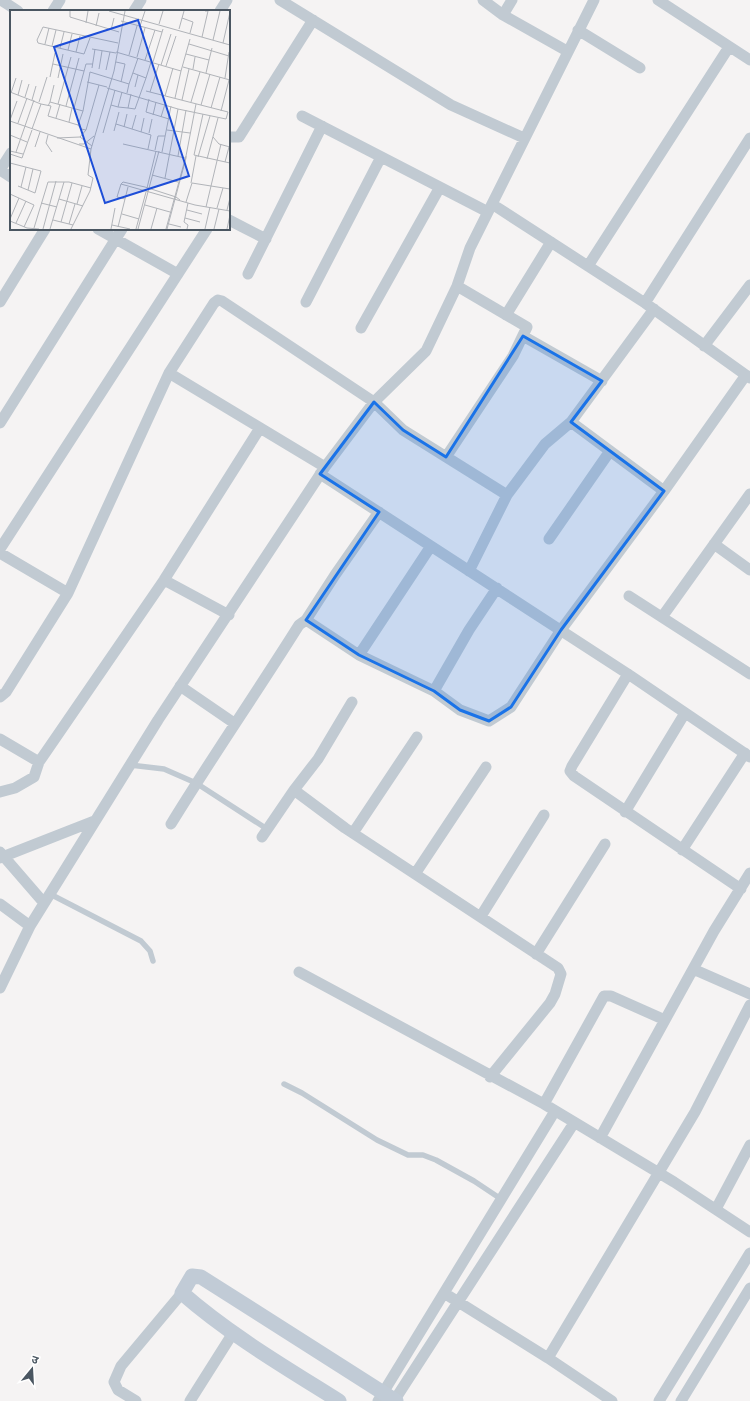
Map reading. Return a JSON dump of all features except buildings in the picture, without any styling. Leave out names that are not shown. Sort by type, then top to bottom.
[{"type":"street","points":[[1,0],[16,10]]},
{"type":"street","points":[[54,10],[60,0]]},
{"type":"street","points":[[135,10],[141,0]]},
{"type":"street","points":[[221,10],[227,0]]},
{"type":"street","points":[[280,0],[451,105],[524,138]]},
{"type":"street","points":[[483,0],[503,15],[567,51]]},
{"type":"street","points":[[503,15],[512,0]]},
{"type":"street","points":[[0,988],[30,926],[94,821],[180,686],[229,615],[323,471],[374,402],[426,351],[457,286],[470,248],[567,51],[594,0]]},
{"type":"street","points":[[658,0],[729,47],[749,58]]},
{"type":"street","points":[[230,137],[239,137],[313,20]]},
{"type":"street","points":[[578,30],[640,68]]},
{"type":"street","points":[[588,266],[729,47]]},
{"type":"street","points":[[302,116],[440,187],[490,208],[551,242],[650,306],[748,376],[561,630],[511,707],[489,721],[460,710],[434,691],[359,655],[306,620]]},
{"type":"street","points":[[248,274],[322,126]]},
{"type":"street","points":[[469,570],[507,495],[546,444],[571,422],[602,381],[650,306],[750,138]]},
{"type":"street","points":[[10,155],[0,170],[10,176]]},
{"type":"street","points":[[306,302],[381,157]]},
{"type":"street","points":[[361,328],[440,187]]},
{"type":"street","points":[[230,221],[266,239]]},
{"type":"street","points":[[0,302],[44,230]]},
{"type":"street","points":[[100,230],[178,274]]},
{"type":"street","points":[[0,423],[121,230]]},
{"type":"street","points":[[0,549],[205,230]]},
{"type":"street","points":[[506,315],[551,242]]},
{"type":"street","points":[[704,346],[750,285]]},
{"type":"street","points":[[446,457],[513,356],[528,327],[457,286]]},
{"type":"street","points":[[0,697],[6,692],[68,593],[170,373],[214,303],[218,300],[222,301],[374,402],[402,430],[507,495]]},
{"type":"street","points":[[523,336],[602,381]]},
{"type":"street","points":[[170,373],[260,428],[323,471],[379,512],[628,674],[747,755],[682,850]]},
{"type":"street","points":[[571,422],[664,491]]},
{"type":"street","points":[[0,792],[15,788],[34,777],[39,762],[164,580],[260,428]]},
{"type":"street","points":[[550,539],[610,451]]},
{"type":"street","points":[[662,617],[750,494]]},
{"type":"street","points":[[171,824],[234,723],[255,696],[299,625],[306,620],[379,512]]},
{"type":"street","points":[[714,544],[750,570]]},
{"type":"street","points":[[359,655],[431,546]]},
{"type":"street","points":[[0,553],[68,593]]},
{"type":"street","points":[[164,580],[229,615]]},
{"type":"street","points":[[434,691],[469,630],[497,588]]},
{"type":"street","points":[[630,596],[750,674]]},
{"type":"street","points":[[628,674],[570,771],[574,776],[625,812],[741,889]]},
{"type":"street","points":[[180,686],[234,723]]},
{"type":"street","points":[[265,833],[294,790],[318,759],[352,702]]},
{"type":"street","points":[[625,812],[685,713]]},
{"type":"street","points":[[353,833],[417,737]]},
{"type":"street","points":[[0,739],[39,762]]},
{"type":"street","points":[[415,874],[486,767]]},
{"type":"street","points":[[294,790],[353,833],[558,968],[561,974],[556,994],[490,1077]]},
{"type":"street","points":[[481,916],[544,815]]},
{"type":"street","points":[[47,898],[1,856],[94,821]]},
{"type":"street","points":[[536,954],[605,844]]},
{"type":"street","points":[[600,1138],[693,969],[750,873]]},
{"type":"street","points":[[0,904],[30,926]]},
{"type":"street","points":[[693,969],[750,994]]},
{"type":"street","points":[[299,972],[490,1077],[544,1104],[660,1173],[750,1232]]},
{"type":"street","points":[[544,1104],[604,996],[611,996],[665,1020]]},
{"type":"street","points":[[548,1358],[660,1173],[695,1112],[750,1005]]},
{"type":"street","points":[[389,1399],[444,1292],[555,1111]]},
{"type":"street","points":[[389,1399],[459,1301],[574,1123]]},
{"type":"street","points":[[716,1209],[750,1145]]},
{"type":"street","points":[[659,1401],[750,1253]]},
{"type":"street","points":[[136,1401],[118,1390],[114,1382],[116,1375],[121,1366],[182,1293],[192,1276],[201,1277],[389,1399]]},
{"type":"street","points":[[681,1401],[750,1288]]},
{"type":"street","points":[[444,1292],[548,1358],[612,1401]]},
{"type":"street","points":[[182,1293],[203,1312],[233,1333],[339,1401]]},
{"type":"street","points":[[190,1401],[233,1333]]},
{"type":"lane","points":[[129,765],[164,769],[196,784],[265,833]]},
{"type":"lane","points":[[47,898],[141,941],[150,951],[153,961]]},
{"type":"lane","points":[[284,1084],[302,1093],[377,1140],[408,1155],[423,1155],[436,1160],[474,1181],[501,1199]]},
{"type":"highlighted area","points":[[523,336],[602,381],[571,422],[664,491],[561,630],[511,707],[489,721],[460,710],[434,691],[359,655],[306,620],[379,512],[320,474],[374,402],[403,430],[446,457]]}]
